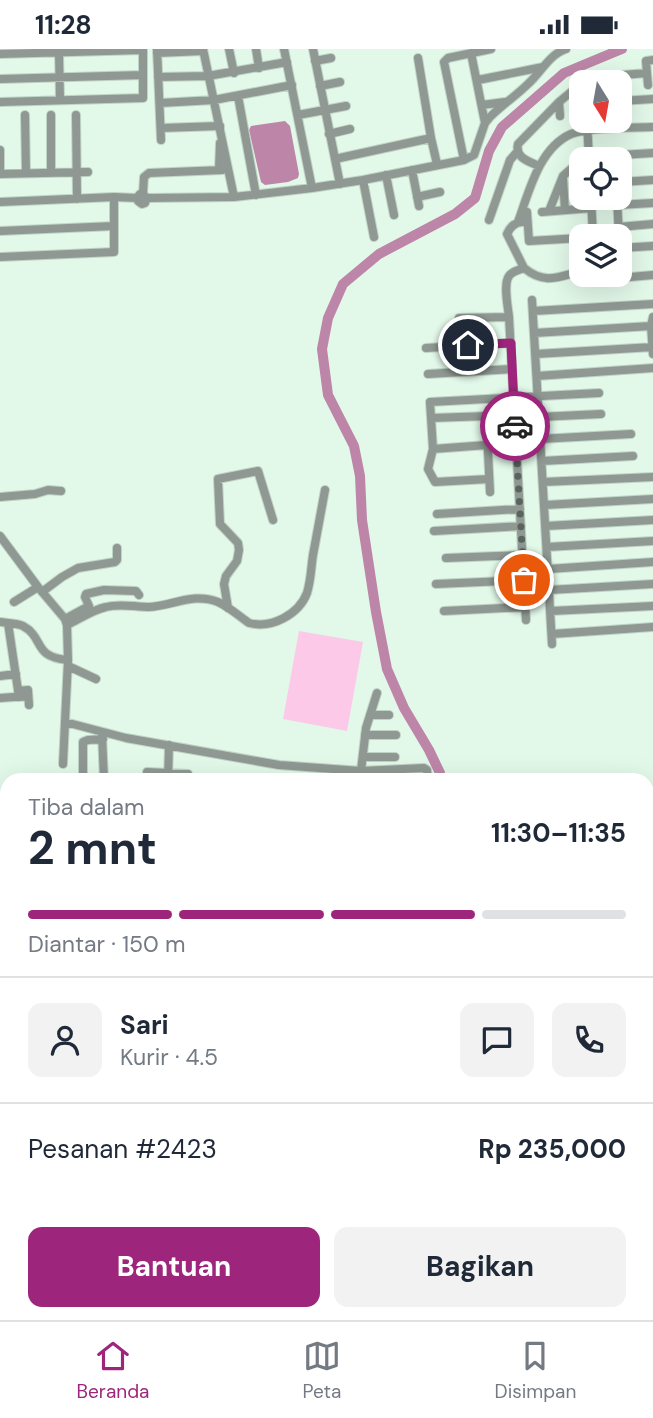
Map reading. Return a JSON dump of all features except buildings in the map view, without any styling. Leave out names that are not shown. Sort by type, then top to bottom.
[{"type":"street","points":[[229,49],[234,73]]},
{"type":"street","points":[[256,49],[259,68]]},
{"type":"street","points":[[284,49],[312,188]]},
{"type":"street","points":[[313,49],[340,184]]},
{"type":"street","points":[[464,160],[444,62],[448,58],[491,49]]},
{"type":"street","points":[[0,54],[143,50],[143,98],[0,102]]},
{"type":"street","points":[[161,140],[157,51],[203,50],[220,126],[223,170],[234,197]]},
{"type":"street","points":[[0,202],[114,197],[234,197],[340,184],[464,160],[474,155],[485,123],[562,50]]},
{"type":"street","points":[[60,52],[60,100]]},
{"type":"street","points":[[471,53],[485,123]]},
{"type":"street","points":[[315,61],[331,58]]},
{"type":"street","points":[[418,58],[437,164]]},
{"type":"street","points":[[648,85],[646,61],[653,60]]},
{"type":"street","points":[[159,77],[234,73],[287,62]]},
{"type":"street","points":[[478,81],[544,67]]},
{"type":"street","points":[[632,74],[647,73]]},
{"type":"street","points":[[0,79],[143,75]]},
{"type":"street","points":[[320,86],[340,82]]},
{"type":"street","points":[[160,103],[214,100],[292,85]]},
{"type":"street","points":[[489,221],[510,160],[517,152],[518,143],[569,93]]},
{"type":"street","points":[[239,96],[256,195]]},
{"type":"street","points":[[632,100],[653,99]]},
{"type":"street","points":[[482,105],[505,102]]},
{"type":"street","points":[[559,102],[560,116]]},
{"type":"street","points":[[298,115],[346,106]]},
{"type":"street","points":[[25,115],[26,173]]},
{"type":"street","points":[[51,115],[51,173]]},
{"type":"street","points":[[76,115],[77,198]]},
{"type":"street","points":[[161,128],[220,126]]},
{"type":"street","points":[[632,128],[653,127]]},
{"type":"street","points":[[329,134],[350,129]]},
{"type":"street","points":[[518,222],[545,156],[568,135],[578,133]]},
{"type":"street","points":[[335,159],[431,138]]},
{"type":"street","points":[[0,150],[0,174],[89,172]]},
{"type":"street","points":[[517,152],[524,159],[539,166]]},
{"type":"street","points":[[632,155],[653,153]]},
{"type":"street","points":[[143,197],[144,177],[149,173],[223,170]]},
{"type":"street","points":[[412,170],[419,206]]},
{"type":"street","points":[[569,171],[563,176],[545,212],[569,210]]},
{"type":"street","points":[[386,176],[394,215]]},
{"type":"street","points":[[563,176],[565,210]]},
{"type":"street","points":[[363,180],[374,237]]},
{"type":"street","points":[[632,181],[653,180]]},
{"type":"street","points":[[417,197],[440,192]]},
{"type":"street","points":[[0,257],[114,252],[114,197]]},
{"type":"street","points":[[632,202],[653,203]]},
{"type":"street","points":[[569,239],[529,241],[528,217],[512,226],[507,234],[524,268],[532,274],[548,278],[569,275]]},
{"type":"street","points":[[632,231],[653,225]]},
{"type":"street","points":[[0,230],[114,226]]},
{"type":"street","points":[[632,247],[653,246]]},
{"type":"street","points":[[524,268],[511,273],[505,285],[511,343],[526,620]]},
{"type":"street","points":[[632,277],[653,275]]},
{"type":"street","points":[[532,300],[552,639],[653,628]]},
{"type":"street","points":[[533,311],[653,304]]},
{"type":"street","points":[[459,319],[509,317]]},
{"type":"street","points":[[534,333],[652,321],[653,354]]},
{"type":"street","points":[[426,348],[511,343]]},
{"type":"street","points":[[536,354],[653,347]]},
{"type":"street","points":[[537,376],[653,368]]},
{"type":"street","points":[[428,374],[512,369]]},
{"type":"street","points":[[489,479],[435,482],[428,469],[433,449],[430,402],[599,393]]},
{"type":"street","points":[[539,418],[601,414]]},
{"type":"street","points":[[430,418],[515,415]]},
{"type":"street","points":[[487,432],[490,492]]},
{"type":"street","points":[[540,439],[631,434]]},
{"type":"street","points":[[433,449],[487,445]]},
{"type":"street","points":[[542,461],[633,456]]},
{"type":"street","points":[[228,608],[224,584],[226,576],[237,561],[239,550],[238,543],[220,523],[218,479],[258,471],[273,520]]},
{"type":"street","points":[[543,482],[653,477]]},
{"type":"street","points":[[0,497],[48,490],[61,491]]},
{"type":"street","points":[[66,622],[120,604],[159,606],[198,598],[217,602],[255,625],[282,619],[296,609],[306,595],[325,491]]},
{"type":"street","points":[[545,505],[653,499]]},
{"type":"street","points":[[437,514],[520,509]]},
{"type":"street","points":[[546,526],[653,520]]},
{"type":"street","points":[[434,531],[521,526]]},
{"type":"street","points":[[0,536],[66,622],[68,663],[63,764]]},
{"type":"street","points":[[547,547],[653,541]]},
{"type":"street","points":[[14,602],[78,568],[115,562],[117,548]]},
{"type":"street","points":[[446,558],[523,555]]},
{"type":"street","points":[[548,569],[653,562]]},
{"type":"street","points":[[436,585],[524,580]]},
{"type":"street","points":[[550,590],[653,584]]},
{"type":"street","points":[[66,622],[89,606],[86,594],[104,590],[136,591],[139,594]]},
{"type":"street","points":[[551,611],[653,606]]},
{"type":"street","points":[[444,611],[526,607]]},
{"type":"street","points":[[18,694],[4,623],[26,628],[44,653],[96,679]]},
{"type":"street","points":[[0,676],[16,674]]},
{"type":"street","points":[[0,698],[28,690],[29,700]]},
{"type":"street","points":[[361,771],[365,735],[377,693]]},
{"type":"street","points":[[370,715],[389,715]]},
{"type":"street","points":[[65,723],[102,735],[337,773]]},
{"type":"street","points":[[101,773],[102,735]]},
{"type":"street","points":[[83,773],[83,742],[102,735]]},
{"type":"street","points":[[365,735],[396,735]]},
{"type":"street","points":[[168,773],[169,745]]},
{"type":"street","points":[[363,757],[395,757]]},
{"type":"street","points":[[356,773],[424,768],[428,773]]},
{"type":"street","points":[[321,769],[321,773]]},
{"type":"street","points":[[147,772],[152,773]]},
{"type":"shaded area","points":[[285,121],[290,126],[298,178],[265,185],[261,182],[249,130],[251,126]]},
{"type":"shaded area","points":[[299,631],[363,642],[347,731],[283,719]]},
{"type":"waterway","points":[[440,773],[404,708],[387,669],[362,520],[360,476],[354,446],[328,395],[322,349],[328,318],[343,284],[379,254],[455,214],[475,198],[489,151],[502,127],[564,73],[622,49]]},
{"type":"way so far","points":[[515,426],[524,580]]},
{"type":"route","points":[[468,345],[511,343],[515,426]]}]
